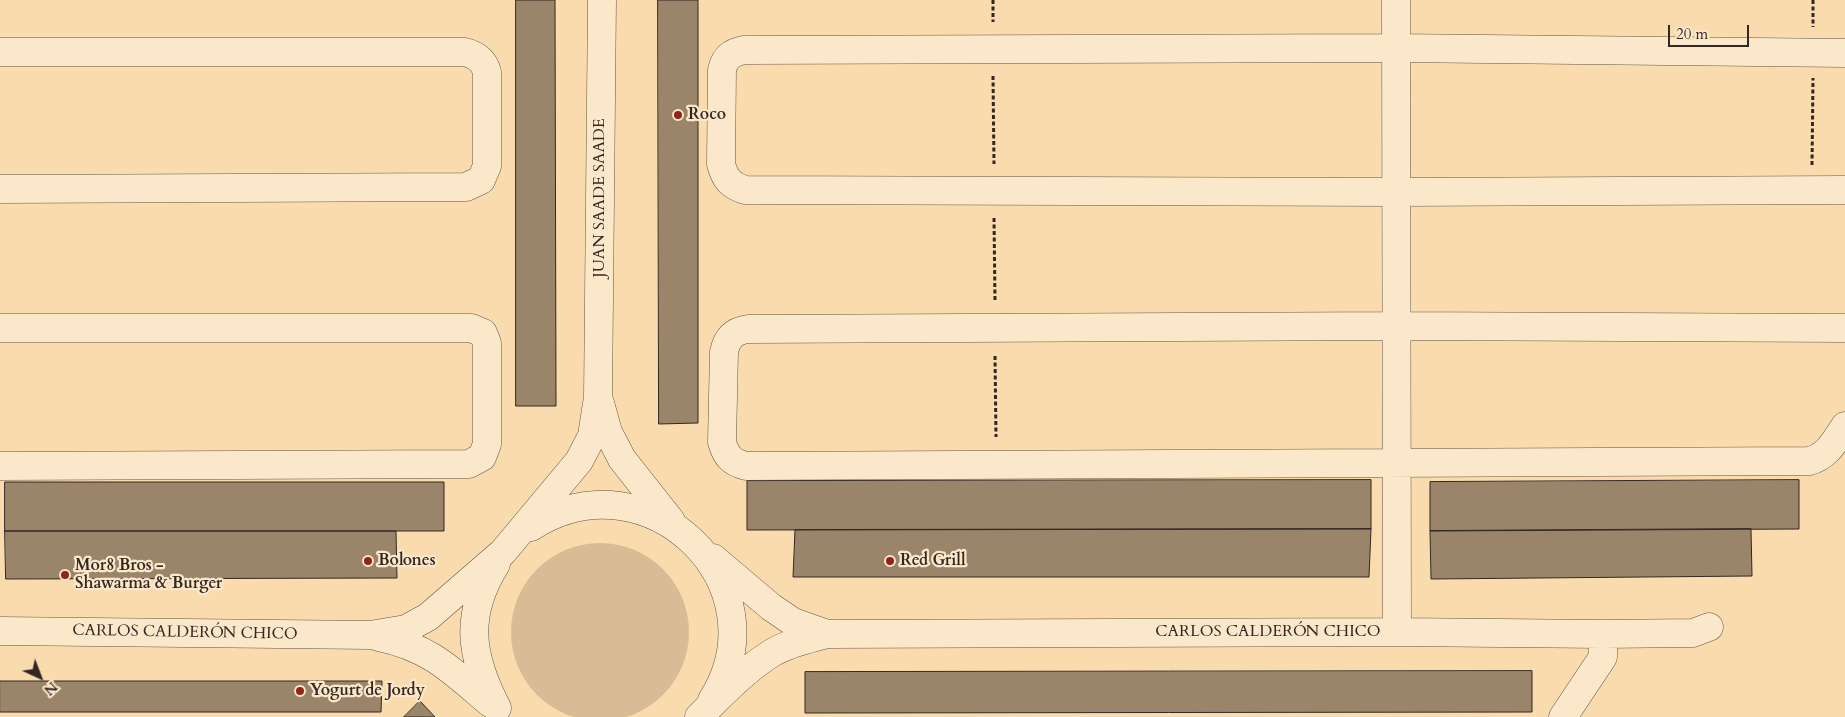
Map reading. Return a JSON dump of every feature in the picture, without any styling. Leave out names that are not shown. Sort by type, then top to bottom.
[{"type":"street","name":"JUAN SAADE SAADE","points":[[598,397],[602,0]]},
{"type":"street","points":[[1396,0],[1397,632]]},
{"type":"street","points":[[1845,52],[1396,48],[744,50],[733,52],[724,61],[722,70],[721,164],[724,175],[732,186],[745,190],[1397,192],[1845,190]]},
{"type":"street","points":[[0,52],[465,52],[481,60],[486,72],[487,148],[486,173],[475,185],[466,187],[0,189]]},
{"type":"street","points":[[1845,328],[1397,326],[737,331],[726,340],[724,352],[722,442],[726,454],[734,463],[746,466],[1809,461],[1819,459],[1828,452],[1845,426]]},
{"type":"street","points":[[0,328],[471,328],[483,334],[487,344],[487,444],[482,457],[469,464],[0,466]]},
{"type":"street","points":[[598,397],[608,432],[622,459],[712,565],[726,594],[731,625],[729,657],[720,687],[701,715]]},
{"type":"street","points":[[501,712],[481,678],[474,646],[478,605],[485,581],[511,544],[579,461],[592,436],[598,397]]},
{"type":"street","points":[[370,635],[406,629],[428,617],[511,544],[547,517],[578,506],[612,504],[644,511],[684,533],[771,607],[793,622],[827,634]]},
{"type":"street","name":"CARLOS CALDERÓN CHICO","points":[[827,634],[1397,632],[1603,634],[1694,633],[1709,627]]},
{"type":"street","name":"CARLOS CALDERÓN CHICO","points":[[0,632],[370,635]]},
{"type":"street","points":[[701,715],[772,652],[827,634]]},
{"type":"street","points":[[1563,717],[1603,657],[1603,634]]},
{"type":"street","points":[[370,635],[402,642],[434,656],[501,712]]},
{"type":"path","points":[[993,0],[996,465]]},
{"type":"path","points":[[1812,190],[1813,0]]},
{"type":"shaded area","points":[[600,543],[634,550],[649,558],[663,569],[674,583],[682,598],[689,632],[682,666],[674,681],[663,695],[649,706],[634,714],[600,721],[566,714],[551,706],[537,695],[526,681],[518,666],[511,632],[518,598],[526,583],[537,569],[551,558],[566,550]]},
{"type":"building","points":[[516,0],[555,0],[556,406],[516,406]]},
{"type":"building","points":[[658,0],[698,0],[698,423],[659,424]]},
{"type":"building","points":[[1371,480],[1371,529],[747,530],[747,481]]},
{"type":"building","points":[[1799,480],[1799,529],[1430,531],[1430,482]]},
{"type":"building","points":[[5,482],[444,482],[444,531],[5,531]]},
{"type":"building","points":[[1371,529],[1369,577],[793,577],[795,530]]},
{"type":"building","points":[[1751,529],[1752,576],[1431,579],[1430,531]]},
{"type":"building","points":[[5,531],[396,531],[397,578],[6,579]]},
{"type":"building","points":[[1532,671],[1532,712],[805,713],[805,672]]},
{"type":"building","points":[[0,681],[382,681],[381,712],[0,712]]},
{"type":"building","points":[[420,701],[435,717],[404,717]]},
{"type":"place","name":"Roco","points":[[678,115]]},
{"type":"place","name":"Bolones","points":[[368,561]]},
{"type":"place","name":"Red Grill","points":[[890,561]]},
{"type":"place","name":"Mor8 Bros - Shawarma & Burger","points":[[65,575]]},
{"type":"place","name":"Yogurt de Jordy","points":[[300,691]]}]
